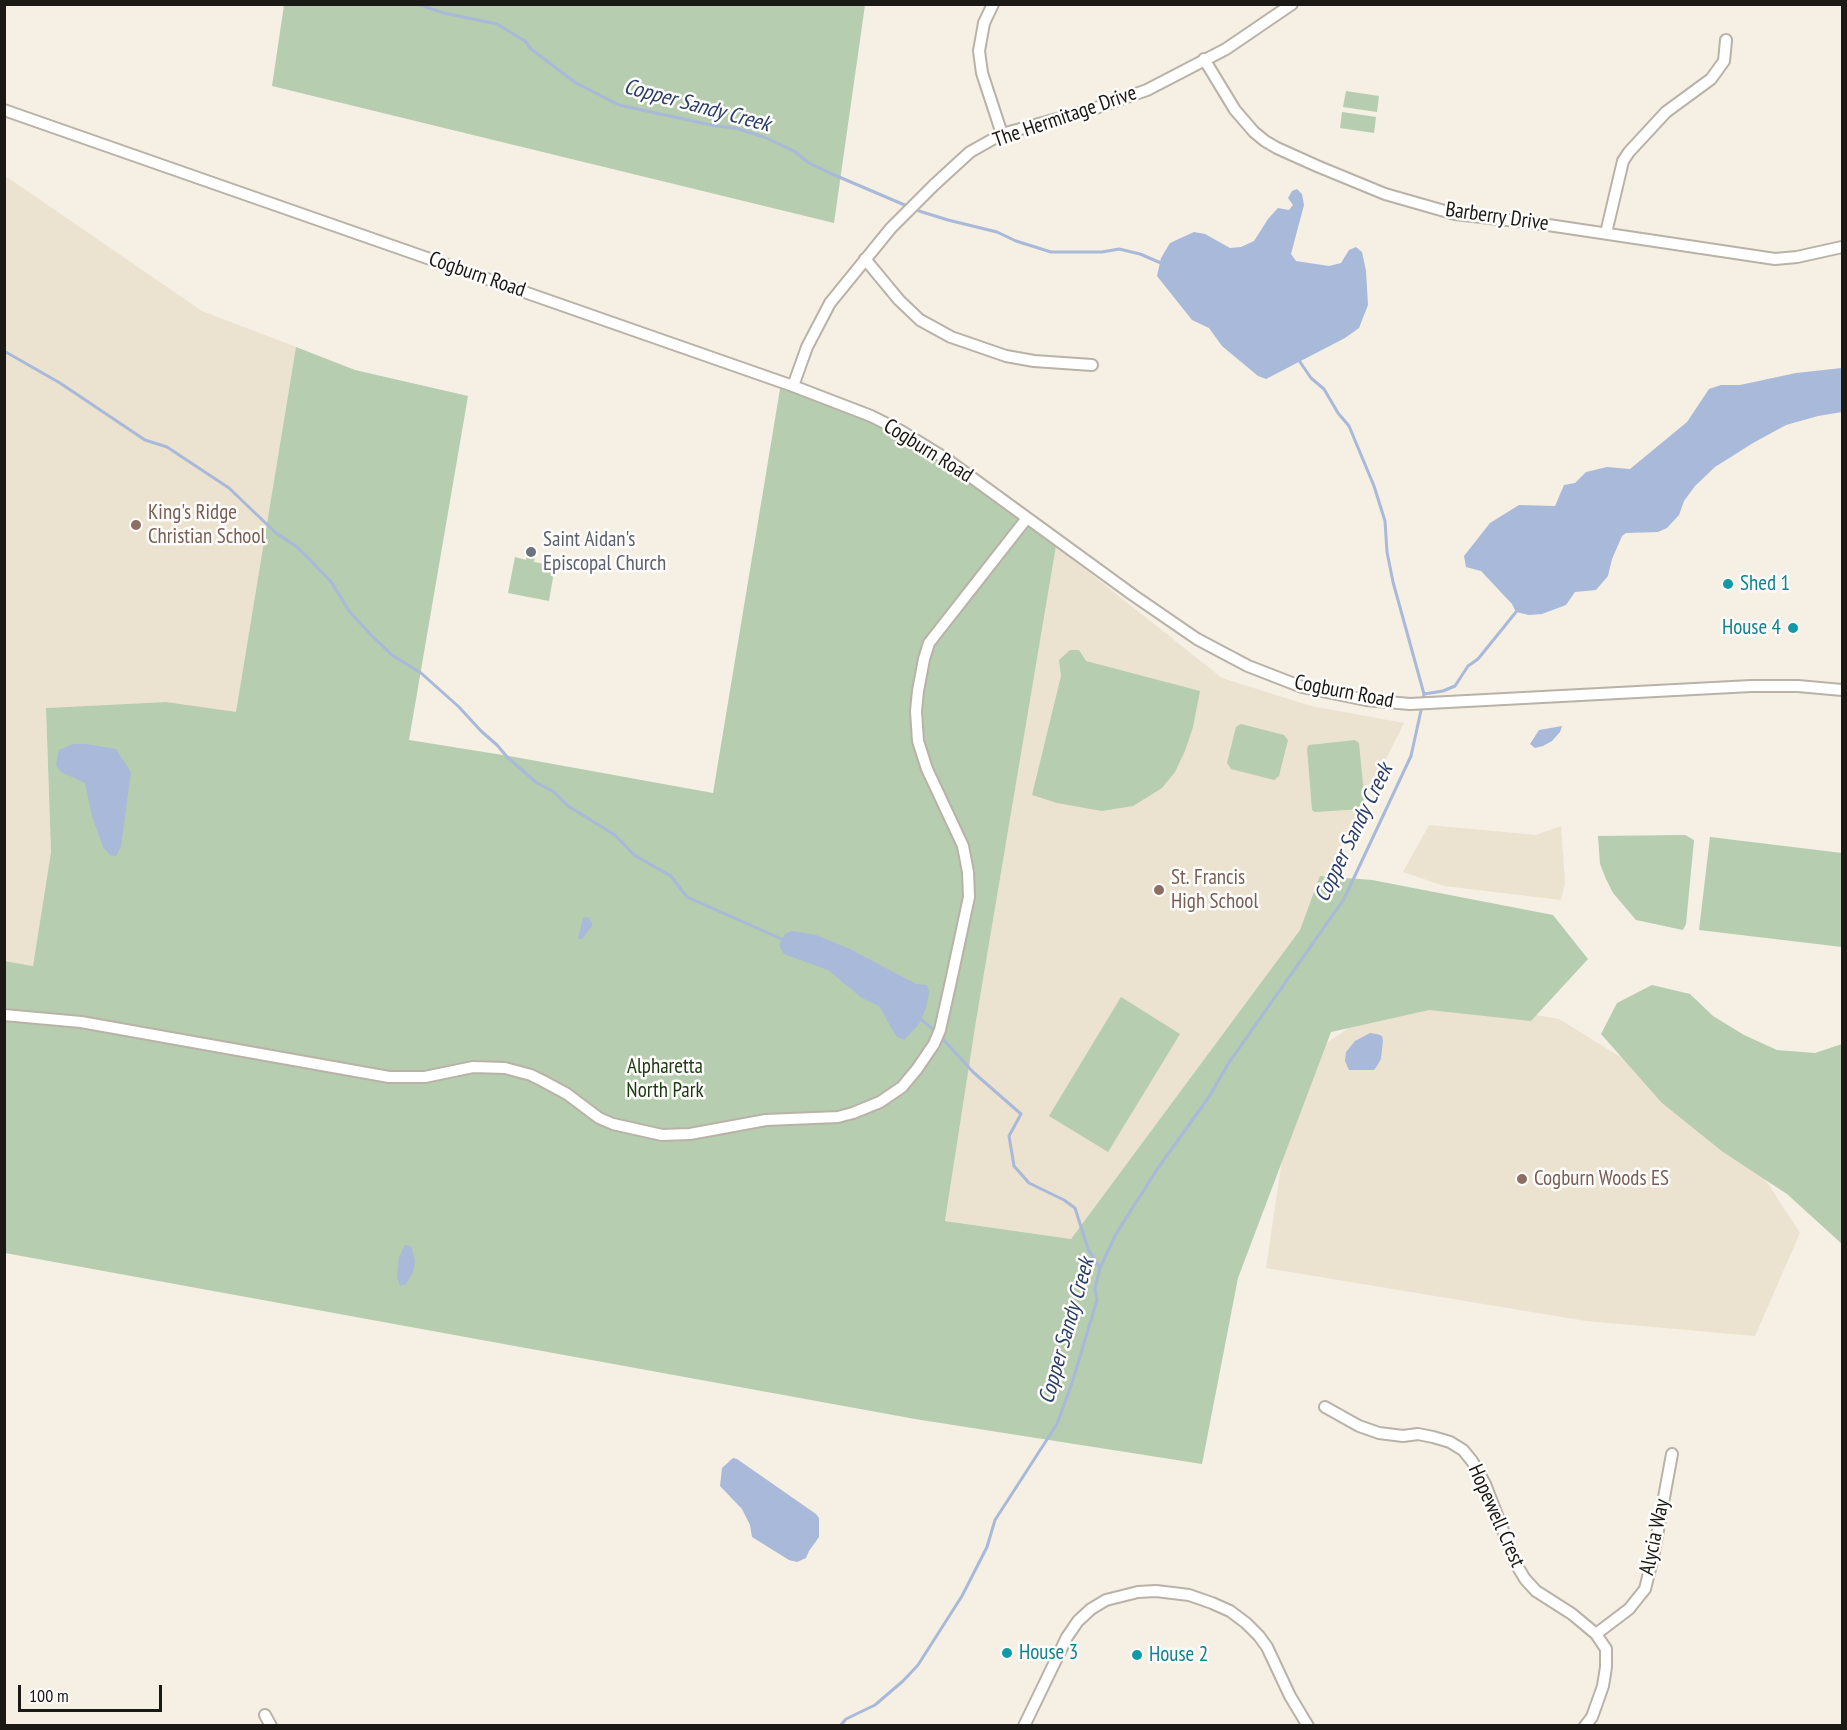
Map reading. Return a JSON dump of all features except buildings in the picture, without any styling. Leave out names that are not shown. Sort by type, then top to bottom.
[{"type":"street","points":[[993,4],[984,23],[979,51],[982,73],[1002,134]]},
{"type":"street","name":"The Hermitage Drive","points":[[793,386],[807,347],[830,303],[891,228],[970,152],[1002,134],[1090,110],[1147,90],[1226,49],[1292,4]]},
{"type":"street","points":[[1606,233],[1623,161],[1666,112],[1711,79],[1724,61],[1726,40]]},
{"type":"street","name":"Barberry Drive","points":[[1204,59],[1235,110],[1254,132],[1277,148],[1385,194],[1455,214],[1606,233],[1775,259],[1797,257],[1842,247]]},
{"type":"street","name":"Cogburn Road","points":[[4,110],[793,386],[872,416],[945,458],[1133,595],[1222,654],[1275,677],[1338,695],[1410,704],[1751,686],[1798,686],[1842,690]]},
{"type":"street","points":[[866,259],[899,300],[920,320],[951,337],[1006,356],[1034,361],[1092,365]]},
{"type":"street","points":[[4,1015],[81,1022],[389,1077],[425,1077],[473,1067],[505,1068],[543,1081],[567,1094],[599,1118],[613,1124],[662,1135],[690,1134],[766,1120],[838,1117],[880,1102],[902,1087],[917,1070],[934,1044],[940,1030],[969,897],[968,872],[963,846],[927,769],[918,741],[916,711],[928,643],[1027,518]]},
{"type":"street","name":"Hopewell Crest","points":[[1325,1407],[1379,1434],[1433,1437],[1450,1442],[1463,1450],[1478,1469],[1516,1564],[1525,1579],[1536,1592],[1572,1614],[1596,1635],[1606,1649],[1603,1686],[1593,1717],[1585,1725]]},
{"type":"street","name":"Alycia Way","points":[[1596,1635],[1629,1610],[1645,1589],[1672,1454]]},
{"type":"street","points":[[1024,1725],[1067,1637],[1078,1621],[1090,1609],[1106,1600],[1124,1594],[1155,1591],[1190,1595],[1230,1611],[1246,1623],[1267,1647],[1290,1696],[1308,1725]]},
{"type":"shaded area","name":"King's Ridge Christian School","points":[[4,175],[202,311],[296,347],[236,713],[166,702],[46,708],[51,852],[33,966],[4,961]]},
{"type":"shaded area","name":"St. Francis High School","points":[[1056,546],[1222,678],[1311,706],[1404,723],[1298,933],[1071,1239],[945,1221],[976,1021]]},
{"type":"shaded area","points":[[1429,825],[1536,835],[1561,826],[1565,883],[1561,900],[1444,886],[1403,872]]},
{"type":"shaded area","name":"Cogburn Woods ES","points":[[1401,992],[1559,1019],[1729,1124],[1800,1233],[1755,1336],[1586,1321],[1266,1268],[1296,1064]]},
{"type":"green space","points":[[284,5],[865,5],[834,223],[272,86]]},
{"type":"green space","points":[[1346,91],[1379,96],[1377,112],[1343,107]]},
{"type":"green space","points":[[1342,112],[1376,117],[1374,133],[1340,128]]},
{"type":"green space","name":"Alpharetta North Park","points":[[296,347],[355,370],[468,396],[409,740],[713,793],[782,377],[894,432],[993,493],[1056,546],[976,1021],[945,1221],[1071,1239],[1300,930],[1320,876],[1372,880],[1553,915],[1588,959],[1531,1021],[1429,1010],[1331,1032],[1238,1278],[1202,1464],[915,1419],[5,1253],[4,961],[33,966],[51,852],[46,708],[166,702],[236,712]]},
{"type":"green space","points":[[527,554],[535,555],[534,562],[555,566],[549,601],[508,593],[515,557],[526,560]]},
{"type":"green space","points":[[1070,650],[1079,650],[1086,661],[1200,691],[1193,727],[1175,772],[1162,788],[1133,806],[1102,811],[1057,803],[1032,795],[1061,676],[1059,660]]},
{"type":"green space","points":[[1241,724],[1284,735],[1288,740],[1279,776],[1274,780],[1231,769],[1227,763],[1236,727]]},
{"type":"green space","points":[[1355,740],[1359,743],[1365,805],[1362,809],[1315,812],[1312,810],[1307,748],[1309,745]]},
{"type":"green space","points":[[1685,835],[1694,840],[1686,924],[1683,930],[1636,920],[1613,893],[1606,879],[1600,864],[1598,836]]},
{"type":"green space","points":[[1710,837],[1842,853],[1842,947],[1699,930]]},
{"type":"green space","points":[[1652,985],[1690,994],[1713,1016],[1744,1035],[1777,1050],[1815,1053],[1842,1044],[1842,1244],[1787,1194],[1723,1152],[1662,1103],[1601,1034],[1617,1003]]},
{"type":"green space","points":[[1121,997],[1180,1034],[1108,1152],[1049,1116]]},
{"type":"water","points":[[1297,189],[1302,194],[1304,205],[1291,254],[1296,261],[1329,266],[1341,263],[1349,250],[1356,247],[1362,252],[1366,271],[1368,305],[1359,328],[1345,338],[1266,379],[1258,376],[1222,346],[1209,328],[1192,320],[1157,276],[1161,258],[1170,243],[1194,232],[1205,234],[1230,248],[1241,247],[1254,241],[1278,208],[1289,210],[1293,205],[1288,198],[1292,191]]},
{"type":"water","points":[[1842,368],[1842,412],[1786,425],[1715,467],[1695,486],[1684,501],[1679,515],[1667,528],[1658,532],[1626,533],[1622,536],[1612,559],[1608,576],[1596,590],[1575,592],[1566,605],[1542,614],[1529,615],[1516,612],[1512,604],[1481,571],[1466,567],[1464,556],[1490,523],[1519,505],[1555,506],[1564,485],[1575,483],[1586,472],[1607,467],[1630,469],[1687,422],[1709,389],[1796,373]]},
{"type":"water","points":[[1562,726],[1552,741],[1535,748],[1530,744],[1539,730]]},
{"type":"water","points":[[73,744],[116,749],[131,772],[121,846],[116,856],[110,855],[103,847],[92,816],[85,783],[61,772],[56,765],[59,750]]},
{"type":"water","points":[[588,917],[592,926],[582,939],[578,939],[583,918]]},
{"type":"water","points":[[792,931],[816,935],[850,949],[916,984],[927,985],[929,992],[926,1008],[919,1024],[904,1040],[896,1036],[879,1006],[862,998],[828,970],[784,954],[779,945],[785,934]]},
{"type":"water","points":[[1370,1033],[1382,1036],[1381,1059],[1374,1070],[1349,1070],[1345,1061],[1346,1052],[1355,1041]]},
{"type":"water","points":[[405,1245],[411,1246],[415,1261],[413,1272],[406,1284],[400,1286],[397,1277],[399,1257]]},
{"type":"water","points":[[733,1458],[819,1518],[819,1537],[806,1558],[797,1562],[789,1560],[752,1537],[750,1525],[742,1509],[720,1486],[722,1468]]},
{"type":"waterway","name":"Copper Sandy Creek","points":[[417,4],[444,13],[497,24],[525,41],[531,49],[576,83],[619,105],[735,128],[764,137],[794,151],[809,163],[907,206]]},
{"type":"waterway","name":"Copper Sandy Creek","points":[[919,211],[997,232],[1016,241],[1051,252],[1102,252],[1119,249],[1140,254],[1161,263]]},
{"type":"waterway","points":[[4,351],[60,383],[145,440],[167,447],[229,488],[276,533],[297,547],[314,564],[332,583],[349,611],[372,636],[392,655],[421,673],[459,707],[508,758],[537,783],[553,791],[568,806],[615,835],[634,855],[671,876],[687,897],[786,941]]},
{"type":"waterway","name":"Copper Sandy Creek","points":[[1298,359],[1311,378],[1324,389],[1338,413],[1349,426],[1374,486],[1385,521],[1387,552],[1393,582],[1424,694],[1423,700]]},
{"type":"waterway","points":[[1424,694],[1443,691],[1455,686],[1468,666],[1478,659],[1516,612]]},
{"type":"waterway","name":"Copper Sandy Creek","points":[[840,1726],[846,1719],[875,1705],[903,1681],[918,1665],[962,1596],[987,1547],[995,1520],[1057,1424],[1097,1300],[1095,1288],[1100,1268],[1116,1234],[1158,1168],[1209,1097],[1228,1064],[1344,899],[1411,756],[1422,706]]},
{"type":"waterway","points":[[918,1017],[936,1032]]},
{"type":"waterway","points":[[941,1037],[973,1072],[1021,1114],[1009,1136],[1014,1166],[1029,1183],[1075,1208],[1088,1249],[1100,1268]]},
{"type":"place","name":"King's Ridge Christian School","points":[[136,525]]},
{"type":"place","name":"Saint Aidan's Episcopal Church","points":[[531,552]]},
{"type":"place","name":"Shed 1","points":[[1728,584]]},
{"type":"place","name":"House 4","points":[[1793,628]]},
{"type":"place","name":"St. Francis High School","points":[[1159,890]]},
{"type":"place","name":"Cogburn Woods ES","points":[[1522,1179]]},
{"type":"place","name":"House 3","points":[[1007,1653]]},
{"type":"place","name":"House 2","points":[[1137,1655]]}]
